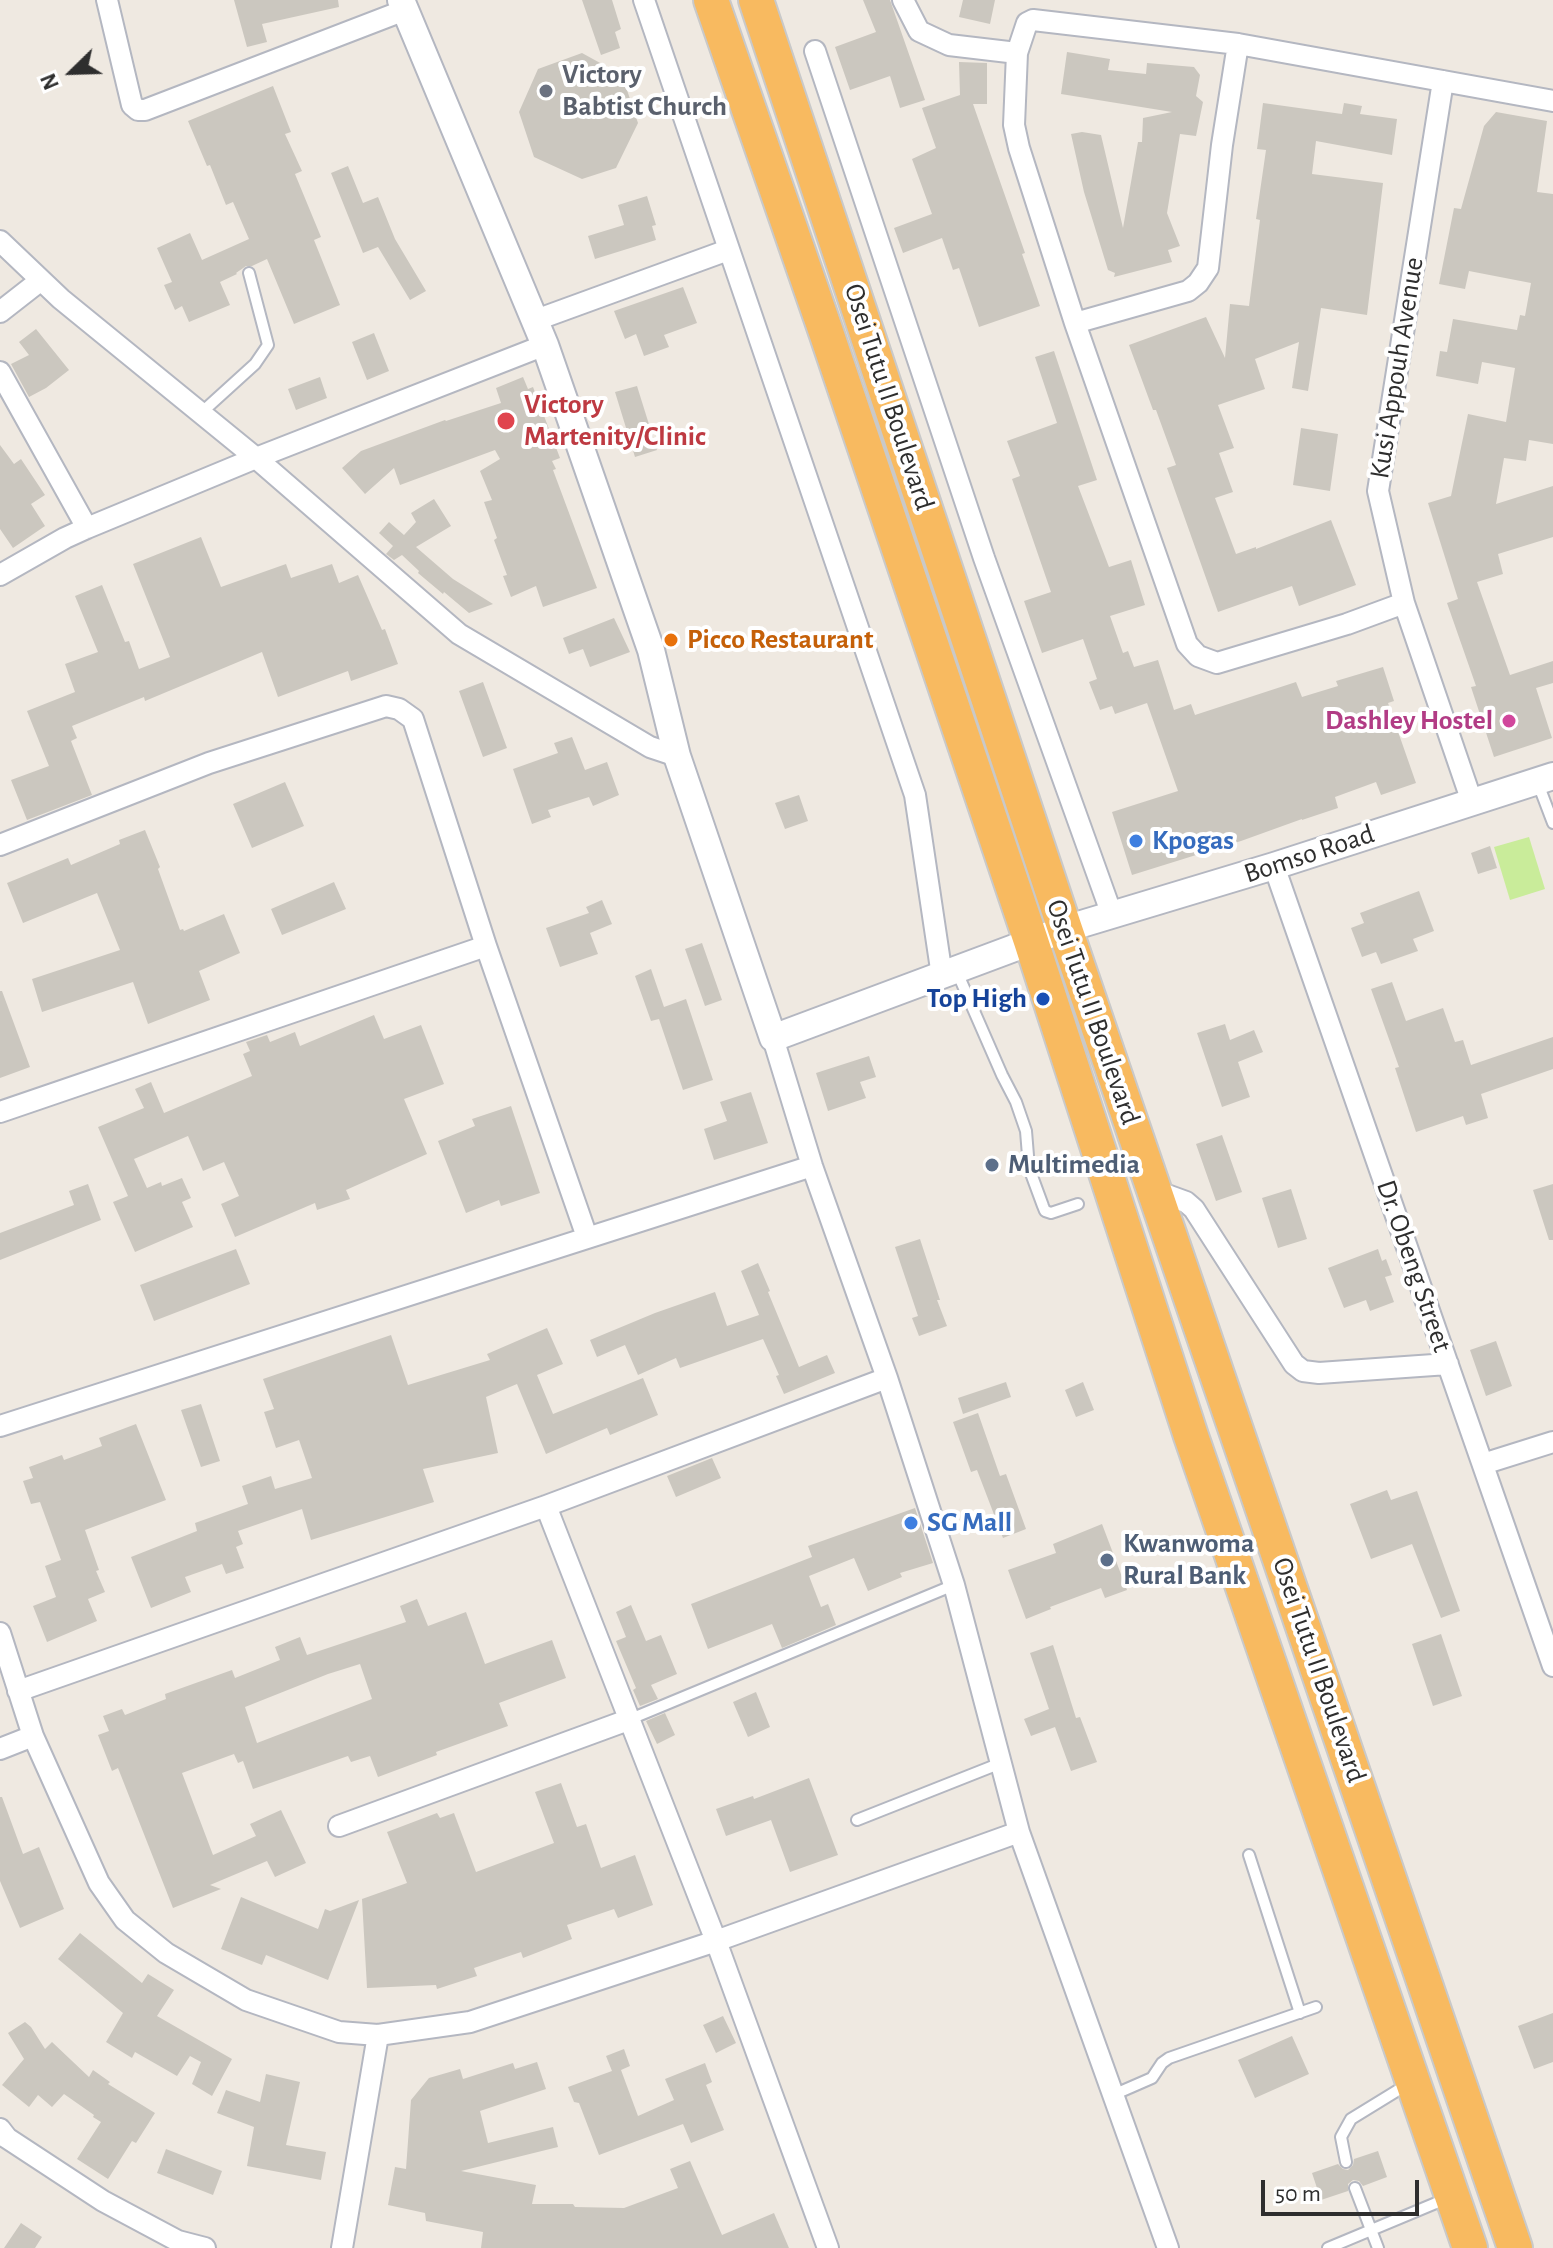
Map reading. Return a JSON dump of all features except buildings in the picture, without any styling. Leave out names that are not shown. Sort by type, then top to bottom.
[{"type":"highway","name":"Osei Tutu II Boulevard","points":[[711,0],[1031,941],[1191,1436],[1470,2248]]},
{"type":"highway","name":"Osei Tutu II Boulevard","points":[[756,0],[1153,1190],[1515,2248]]},
{"type":"street","points":[[107,0],[132,105],[138,110],[145,110],[403,5],[536,320],[651,650],[677,756],[954,1585],[1019,1832],[1168,2248]]},
{"type":"street","points":[[644,0],[915,795],[949,973]]},
{"type":"street","points":[[903,0],[919,31],[949,45],[1017,53]]},
{"type":"street","points":[[1404,603],[1347,624],[1217,663],[1198,656],[1187,644],[1075,323],[1019,148],[1014,125],[1017,53],[1027,23],[1033,20],[1238,44],[1553,101]]},
{"type":"street","points":[[1075,323],[1188,291],[1208,268],[1222,145],[1238,44]]},
{"type":"street","points":[[815,51],[984,558],[1112,915]]},
{"type":"street","name":"Kusi Appouh Avenue","points":[[1443,81],[1378,491],[1404,603],[1472,802]]},
{"type":"street","points":[[0,241],[61,299],[256,458],[459,634],[650,747],[677,756]]},
{"type":"street","points":[[536,320],[728,250]]},
{"type":"street","points":[[0,312],[41,280]]},
{"type":"street","points":[[0,575],[87,528],[545,345]]},
{"type":"street","points":[[0,372],[87,528]]},
{"type":"street","points":[[0,845],[209,763],[386,706],[399,709],[413,719],[486,946],[587,1237]]},
{"type":"street","name":"Bomso Road","points":[[773,1038],[1065,929],[1545,779]]},
{"type":"street","name":"Dr. Obeng Street","points":[[1274,866],[1553,1666]]},
{"type":"street","points":[[0,1112],[486,946]]},
{"type":"street","points":[[0,1426],[812,1166]]},
{"type":"street","points":[[1153,1190],[1186,1202],[1194,1209],[1294,1364],[1303,1371],[1319,1373],[1448,1364]]},
{"type":"street","points":[[18,1691],[546,1506],[887,1378]]},
{"type":"street","points":[[1483,1464],[1553,1442]]},
{"type":"street","points":[[546,1506],[716,1941],[828,2248]]},
{"type":"street","points":[[0,1633],[33,1736],[99,1883],[125,1920],[166,1953],[246,2000],[339,2032],[378,2035],[470,2022],[716,1941],[1019,1832]]},
{"type":"street","points":[[339,1826],[628,1720]]},
{"type":"street","points":[[0,1749],[33,1736]]},
{"type":"street","points":[[342,2248],[378,2035]]},
{"type":"street","points":[[0,2129],[7,2138],[103,2201],[178,2241],[205,2248]]},
{"type":"lane","points":[[201,413],[255,364],[268,345],[249,273]]},
{"type":"lane","points":[[1545,779],[1553,823]]},
{"type":"lane","points":[[949,973],[1016,1102],[1026,1131],[1029,1168],[1045,1211],[1051,1213],[1078,1204]]},
{"type":"lane","points":[[628,1720],[954,1585]]},
{"type":"lane","points":[[857,1820],[1001,1763]]},
{"type":"lane","points":[[1249,1855],[1300,2013]]},
{"type":"lane","points":[[1113,2095],[1152,2078],[1169,2058],[1316,2007]]},
{"type":"lane","points":[[1346,2162],[1341,2137],[1351,2119],[1413,2081]]},
{"type":"lane","points":[[1355,2188],[1378,2248]]},
{"type":"lane","points":[[1328,2248],[1452,2196]]},
{"type":"green space","points":[[1529,837],[1545,889],[1510,900],[1494,847]]},
{"type":"place","name":"Victory Babtist Church","points":[[546,91]]},
{"type":"place","name":"Victory Martenity/Clinic","points":[[506,421]]},
{"type":"place","name":"Picco Restaurant","points":[[671,640]]},
{"type":"place","name":"Dashley Hostel","points":[[1509,721]]},
{"type":"place","name":"Kpogas","points":[[1136,841]]},
{"type":"place","name":"Top High","points":[[1043,999]]},
{"type":"place","name":"Multimedia","points":[[992,1165]]},
{"type":"place","name":"SG Mall","points":[[911,1523]]},
{"type":"place","name":"Kwanwoma Rural Bank","points":[[1107,1560]]}]
